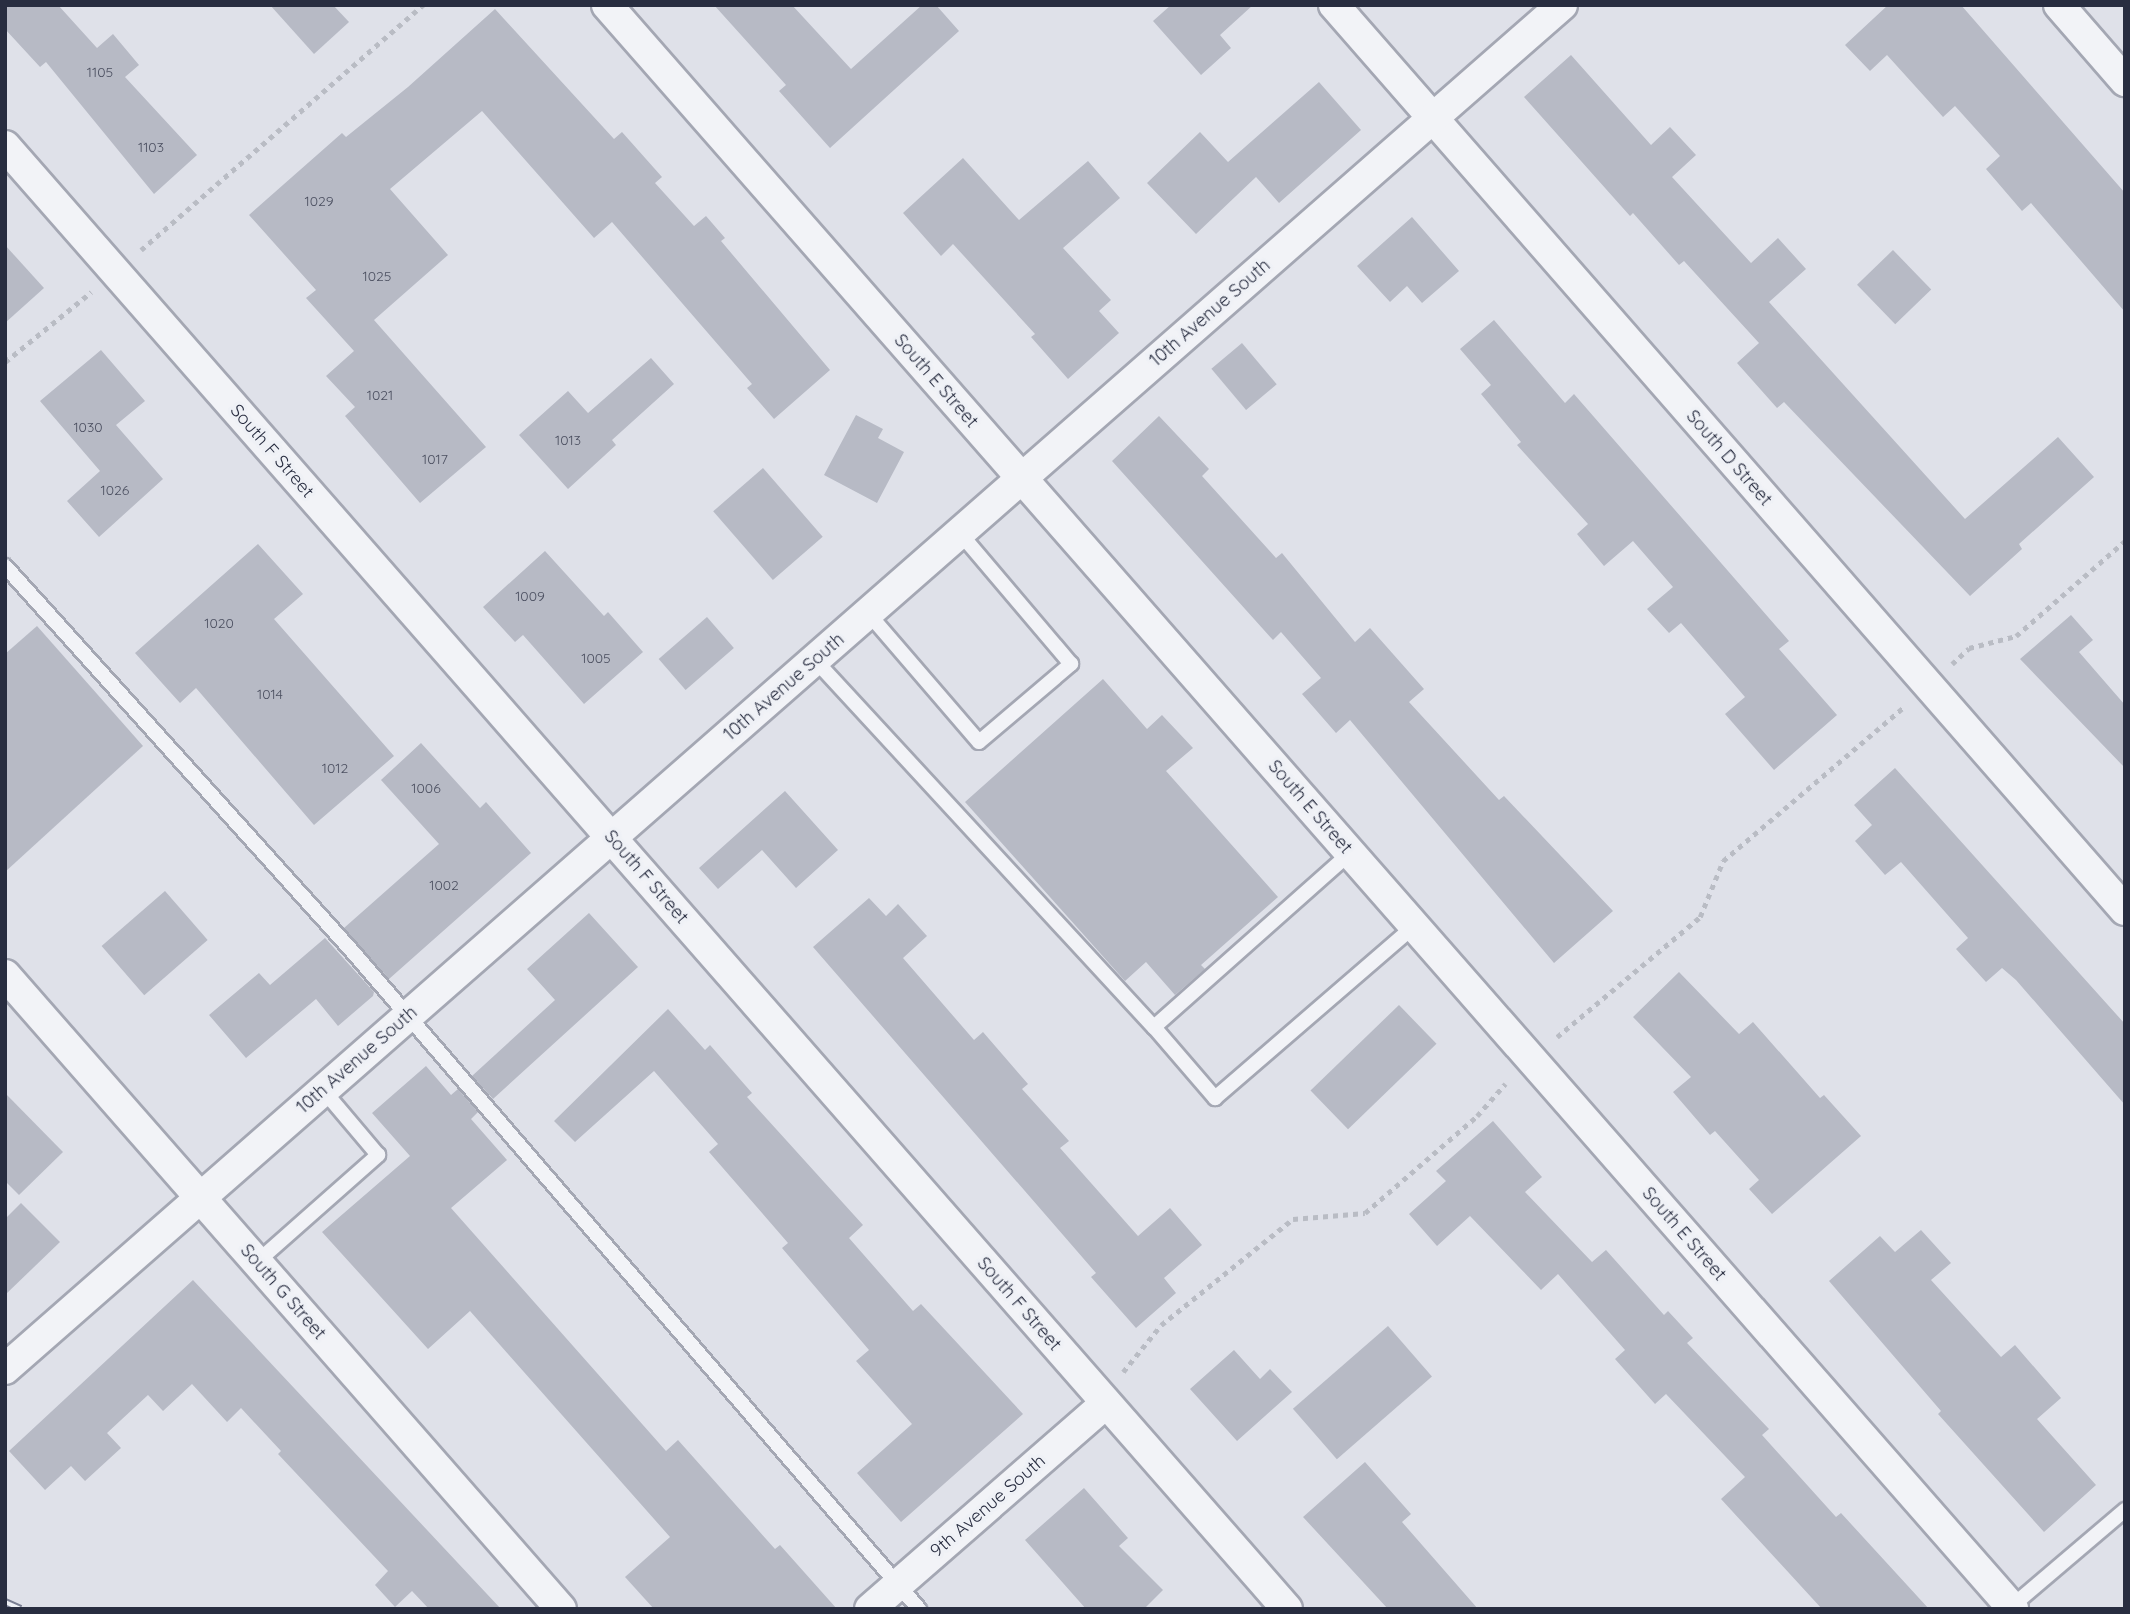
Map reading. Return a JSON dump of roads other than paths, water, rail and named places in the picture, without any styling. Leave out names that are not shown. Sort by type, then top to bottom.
[{"type":"street","name":"South E Street","points":[[607,5],[2011,1608]]},
{"type":"street","name":"South D Street","points":[[1334,5],[2125,910]]},
{"type":"street","name":"10th Avenue South","points":[[5,1369],[1562,5]]},
{"type":"street","points":[[2059,5],[2125,81]]},
{"type":"street","name":"South F Street","points":[[5,146],[611,838],[1112,1390],[1287,1609]]},
{"type":"street","name":"South G Street","points":[[5,975],[561,1609]]},
{"type":"street","name":"9th Avenue South","points":[[870,1609],[1112,1390]]},
{"type":"lane","points":[[868,613],[979,742],[1071,664],[960,533]]},
{"type":"lane","points":[[5,566],[407,1017],[919,1609]]},
{"type":"lane","points":[[814,660],[1154,1027],[1216,1098],[1414,926]]},
{"type":"lane","points":[[1154,1027],[1350,853]]},
{"type":"lane","points":[[257,1262],[378,1155],[323,1090]]},
{"type":"lane","points":[[2011,1608],[2125,1510]]},
{"type":"railway","points":[[5,1602],[21,1609]]}]
